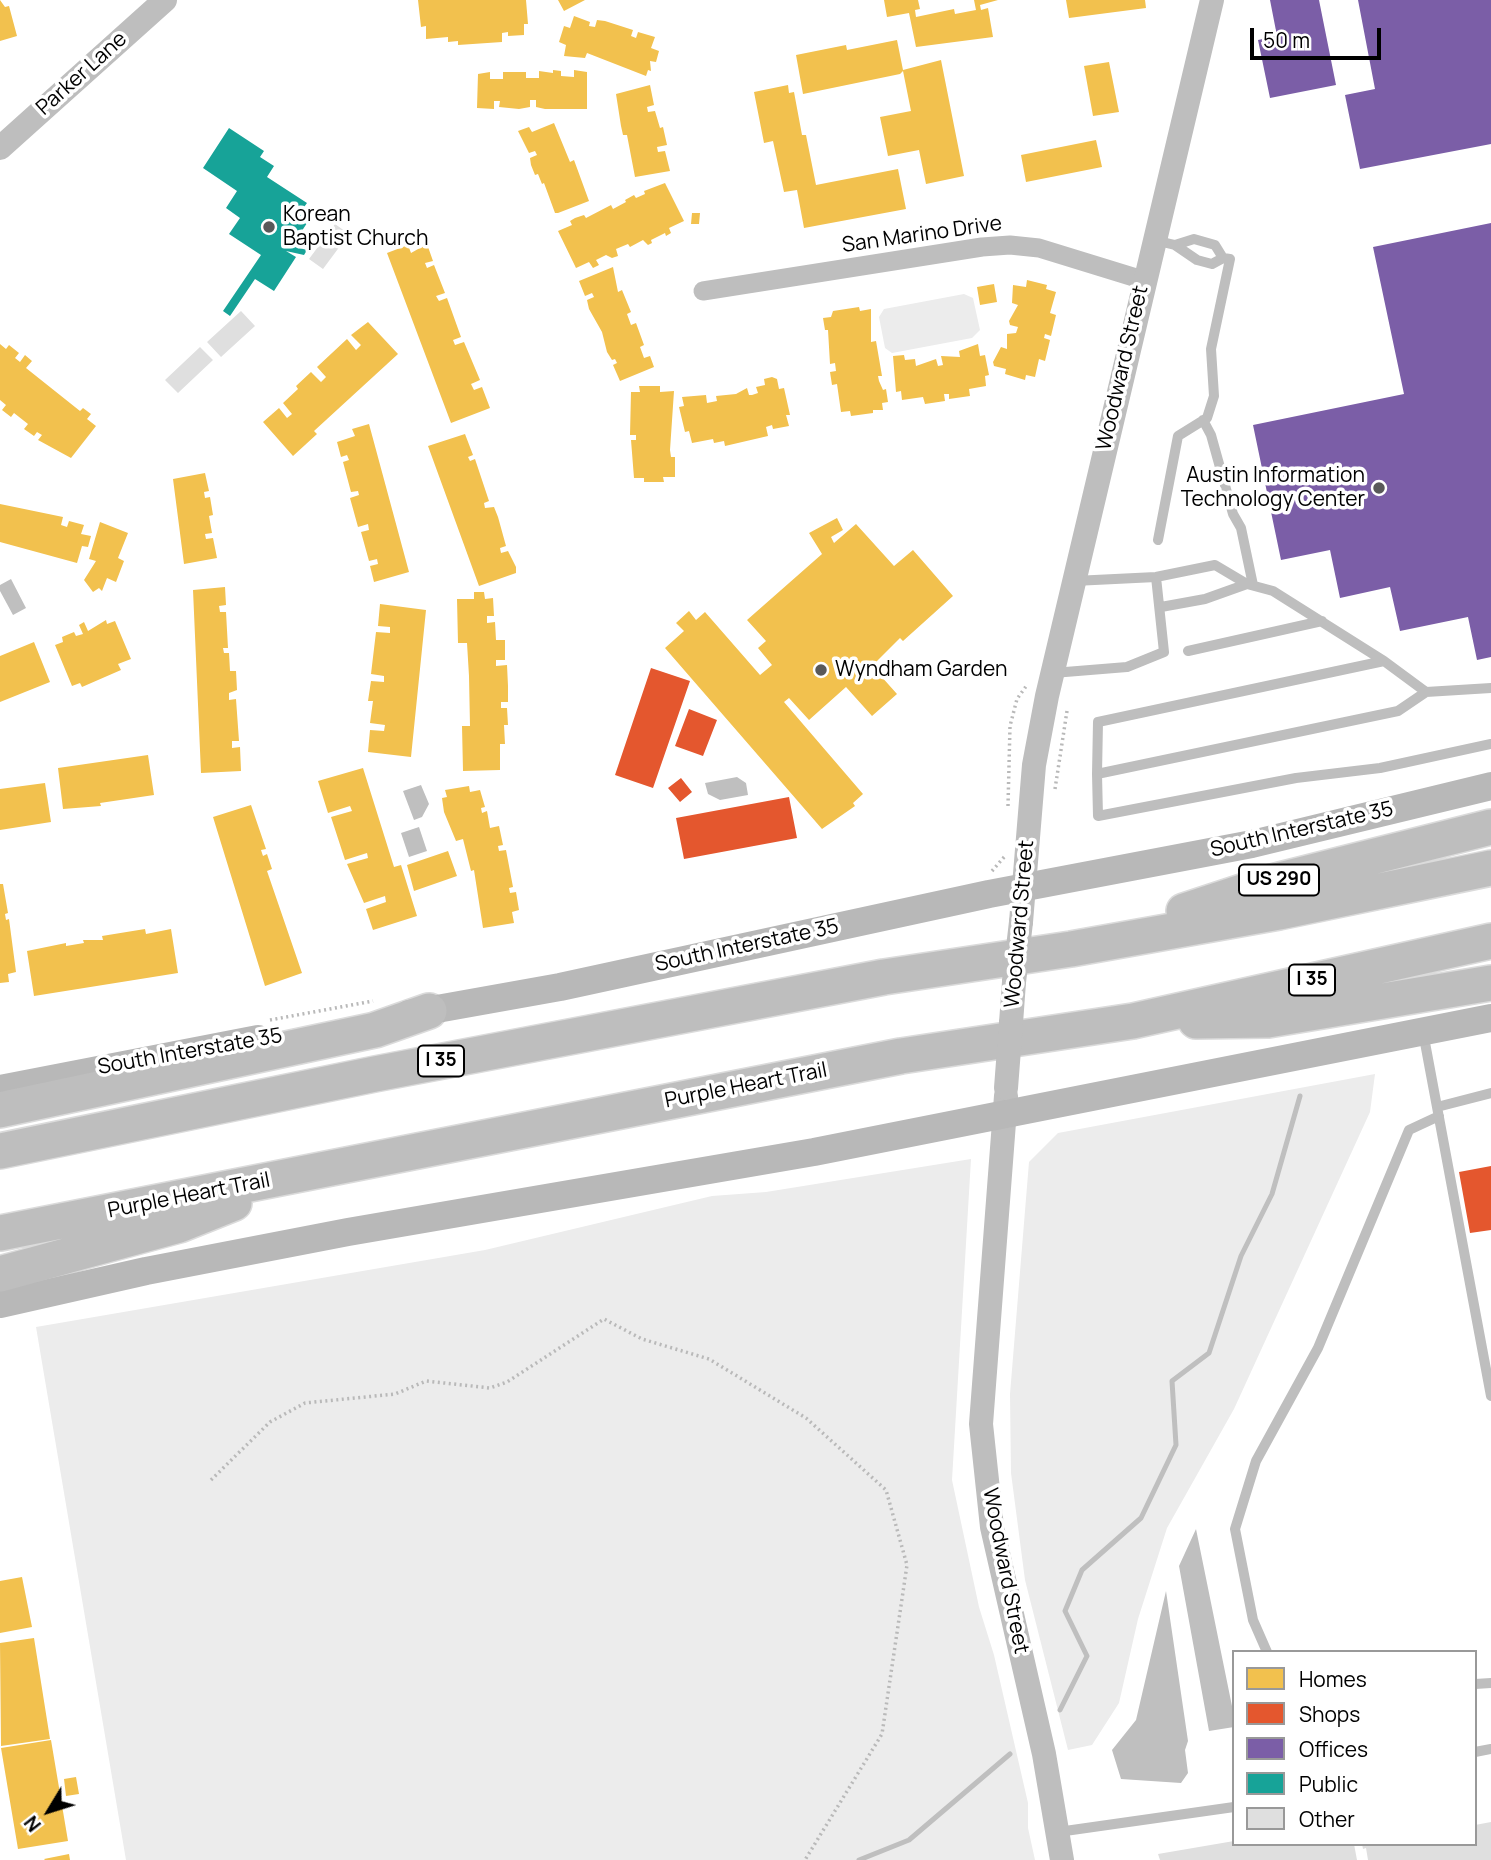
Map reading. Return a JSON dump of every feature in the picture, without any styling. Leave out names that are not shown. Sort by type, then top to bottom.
[{"type":"highway","name":"US 290","points":[[1071,949],[1272,882],[1491,827]]},
{"type":"highway","name":"I 35","points":[[0,1151],[375,1074],[884,977],[1071,949],[1279,912],[1491,868]]},
{"type":"highway","name":"Purple Heart Trail","points":[[0,1233],[901,1056],[1133,1021],[1491,941]]},
{"type":"highway","points":[[1133,1021],[1268,1020],[1491,983]]},
{"type":"highway","points":[[0,1110],[375,1030],[429,1011]]},
{"type":"highway","points":[[0,1274],[179,1224],[321,1170]]},
{"type":"main road","name":"South Interstate 35","points":[[0,1089],[218,1045],[560,987],[1023,887],[1252,844],[1491,786]]},
{"type":"main road","points":[[0,1304],[146,1271],[348,1232],[814,1152],[1006,1102],[1423,1032],[1491,1018]]},
{"type":"street","name":"Parker Lane","points":[[0,148],[165,0]]},
{"type":"street","name":"Woodward Street","points":[[1062,1860],[1044,1754],[992,1527],[981,1424],[1023,887],[1034,765],[1052,673],[1143,281],[1164,242],[1212,0]]},
{"type":"street","name":"San Marino Drive","points":[[703,291],[982,247],[1010,245],[1039,248],[1143,281]]},
{"type":"lane","points":[[1164,242],[1194,239],[1215,245],[1223,258]]},
{"type":"lane","points":[[1158,540],[1178,436],[1207,418],[1214,396],[1211,349],[1230,259],[1223,258],[1212,264],[1197,260],[1164,242]]},
{"type":"lane","points":[[1203,421],[1211,435],[1233,514],[1241,527],[1250,585]]},
{"type":"lane","points":[[1073,582],[1156,578],[1215,565],[1250,585],[1273,591],[1384,661],[1426,692]]},
{"type":"lane","points":[[1052,673],[1127,667],[1164,652],[1156,578]]},
{"type":"lane","points":[[1161,607],[1250,585]]},
{"type":"lane","points":[[1188,652],[1322,621]]},
{"type":"lane","points":[[1384,661],[1098,722],[1098,816],[1296,778],[1380,768],[1491,744]]},
{"type":"lane","points":[[1097,774],[1398,711],[1426,692],[1491,688]]},
{"type":"lane","points":[[1423,1032],[1491,1396]]},
{"type":"lane","points":[[1266,1650],[1253,1620],[1235,1529],[1256,1461],[1318,1348],[1409,1130],[1438,1111],[1491,1093]]},
{"type":"lane","points":[[1057,1832],[1232,1807]]},
{"type":"path","points":[[1008,813],[1010,726],[1017,699]]},
{"type":"path","points":[[1053,801],[1069,699]]},
{"type":"path","points":[[1002,860],[1006,854]]},
{"type":"path","points":[[268,1020],[371,1002]]},
{"type":"path","points":[[211,1480],[270,1422],[305,1403],[395,1394],[426,1381],[490,1388],[507,1382],[604,1319],[642,1339],[709,1359],[806,1418],[886,1490],[907,1565],[882,1734],[805,1860]]},
{"type":"shaded area","points":[[964,294],[973,298],[980,330],[972,338],[892,353],[885,348],[879,317],[884,309]]},
{"type":"shaded area","points":[[11,579],[26,608],[13,615],[0,591],[0,585]]},
{"type":"shaded area","points":[[737,777],[746,783],[748,795],[720,800],[708,794],[705,783]]},
{"type":"shaded area","points":[[421,785],[429,804],[422,817],[414,820],[403,791]]},
{"type":"shaded area","points":[[419,827],[427,851],[409,857],[401,833]]},
{"type":"shaded area","points":[[1375,1074],[1370,1112],[1234,1409],[1167,1528],[1138,1619],[1119,1703],[1092,1745],[1068,1750],[1025,1580],[1011,1473],[1010,1394],[1029,1162],[1058,1133]]},
{"type":"shaded area","points":[[971,1159],[952,1480],[979,1607],[994,1655],[1028,1803],[1028,1828],[1035,1860],[126,1860],[36,1327],[485,1250],[712,1196],[766,1192]]},
{"type":"shaded area","points":[[1196,1529],[1232,1706],[1232,1727],[1209,1731],[1179,1566]]},
{"type":"shaded area","points":[[1166,1591],[1188,1741],[1185,1750],[1188,1773],[1181,1783],[1121,1779],[1112,1750],[1136,1720]]},
{"type":"building: Homes","points":[[0,0],[5,7],[9,6],[17,36],[0,41]]},
{"type":"building: Homes","points":[[418,0],[526,0],[528,24],[524,24],[524,35],[508,36],[508,32],[502,33],[502,42],[458,45],[458,41],[448,42],[448,37],[426,39],[426,26],[421,27]]},
{"type":"building: Homes","points":[[558,0],[585,0],[564,11]]},
{"type":"building: Homes","points":[[884,0],[918,0],[920,9],[915,10],[916,17],[954,9],[955,14],[976,10],[974,0],[998,0],[980,5],[981,10],[988,8],[993,37],[916,47],[909,13],[887,17]]},
{"type":"building: Homes","points":[[1066,0],[1145,0],[1146,8],[1069,18]]},
{"type":"building: Homes","points":[[574,16],[590,22],[589,26],[595,27],[597,20],[605,21],[633,30],[631,36],[636,38],[638,32],[655,37],[651,48],[659,51],[656,62],[650,61],[651,71],[648,70],[646,76],[587,53],[585,58],[564,56],[566,45],[559,42],[564,26],[570,28]]},
{"type":"building: Homes","points":[[897,40],[903,70],[941,60],[964,176],[926,184],[919,150],[888,156],[880,117],[911,111],[903,71],[900,74],[803,94],[796,55],[846,45],[847,50]]},
{"type":"building: Homes","points":[[1109,62],[1119,112],[1093,116],[1084,66]]},
{"type":"building: Homes","points":[[553,70],[561,71],[561,76],[574,77],[574,70],[587,72],[587,109],[545,109],[536,107],[536,100],[530,100],[530,107],[519,109],[499,107],[500,101],[494,101],[494,109],[477,108],[478,74],[490,72],[490,79],[503,79],[503,72],[526,72],[526,78],[539,78],[539,71],[553,73]]},
{"type":"building: Homes","points":[[650,85],[654,105],[647,107],[648,112],[655,111],[660,128],[663,127],[667,145],[657,147],[658,152],[665,151],[670,171],[635,177],[627,135],[623,135],[616,94]]},
{"type":"building: Homes","points":[[788,85],[789,93],[794,92],[802,135],[806,135],[816,185],[898,169],[906,209],[804,228],[797,190],[784,192],[773,141],[764,143],[754,92]]},
{"type":"building: Homes","points":[[554,123],[570,162],[574,160],[589,201],[558,213],[555,213],[544,183],[542,184],[538,174],[535,175],[531,165],[530,158],[537,155],[535,151],[529,153],[518,131],[529,127],[532,132]]},
{"type":"building: Homes","points":[[1096,140],[1102,167],[1026,182],[1021,155]]},
{"type":"building: Homes","points":[[665,183],[684,221],[669,228],[671,233],[651,240],[652,243],[648,245],[643,240],[630,247],[628,244],[616,249],[618,256],[612,258],[606,255],[596,260],[599,265],[593,268],[589,262],[576,268],[558,231],[572,225],[570,221],[575,218],[584,215],[586,218],[611,205],[613,209],[634,195],[636,198],[645,194],[644,191]]},
{"type":"building: Homes","points":[[692,213],[700,213],[699,224],[691,224]]},
{"type":"building: Homes","points":[[427,244],[433,261],[425,263],[427,268],[434,265],[445,293],[436,296],[439,301],[447,298],[461,337],[453,340],[455,345],[464,342],[480,380],[471,384],[474,390],[482,387],[490,408],[451,423],[387,253],[408,245],[411,253]]},
{"type":"building: Homes","points":[[613,267],[618,292],[622,290],[631,312],[627,314],[631,325],[636,323],[644,345],[640,347],[644,358],[650,356],[654,367],[620,381],[613,365],[617,363],[607,352],[602,332],[589,309],[587,300],[594,297],[592,293],[585,296],[579,281]]},
{"type":"building: Homes","points":[[1027,280],[1047,285],[1046,289],[1056,292],[1050,313],[1056,315],[1051,336],[1045,334],[1044,338],[1050,340],[1045,361],[1039,359],[1035,377],[1026,375],[1025,380],[1005,374],[1006,369],[994,366],[993,362],[1001,347],[1007,349],[1007,334],[1016,333],[1018,327],[1010,325],[1009,321],[1018,305],[1012,303],[1013,285],[1026,287]]},
{"type":"building: Homes","points":[[994,284],[997,302],[980,305],[977,287]]},
{"type":"building: Homes","points":[[859,307],[860,311],[871,309],[871,342],[876,341],[882,376],[878,376],[883,390],[886,389],[888,402],[882,403],[883,410],[851,416],[850,411],[841,412],[837,384],[832,385],[830,372],[836,371],[835,363],[830,364],[828,330],[825,330],[823,318],[831,317],[833,311]]},
{"type":"building: Homes","points":[[368,322],[398,354],[314,431],[317,434],[293,456],[263,422],[279,408],[287,418],[292,414],[283,403],[298,389],[296,386],[311,372],[321,382],[326,377],[317,367],[347,339],[356,350],[361,345],[351,335]]},
{"type":"building: Homes","points":[[0,344],[6,349],[9,345],[19,353],[15,358],[20,362],[25,355],[32,361],[26,368],[80,411],[83,408],[91,414],[87,419],[96,426],[71,458],[38,440],[42,435],[37,432],[34,436],[24,429],[28,424],[14,413],[11,417],[2,410],[6,405],[0,400]]},
{"type":"building: Homes","points":[[978,344],[980,356],[985,355],[989,375],[985,376],[986,386],[969,389],[970,396],[949,399],[949,394],[944,394],[945,401],[925,404],[923,397],[902,400],[901,391],[896,392],[893,356],[904,355],[905,360],[915,359],[916,366],[936,359],[938,366],[943,365],[941,356],[960,357],[959,351]]},
{"type":"building: Homes","points":[[764,379],[777,379],[779,389],[784,388],[790,415],[786,415],[789,426],[773,429],[772,425],[766,427],[768,436],[725,446],[724,441],[714,443],[713,439],[692,443],[689,431],[685,432],[679,407],[684,406],[682,397],[706,395],[707,403],[717,401],[716,396],[736,394],[747,388],[749,395],[752,395],[758,393],[756,387],[765,385]]},
{"type":"building: Homes","points":[[639,386],[660,386],[660,392],[674,391],[670,450],[671,457],[675,457],[675,477],[663,477],[664,482],[644,482],[644,478],[634,478],[631,440],[636,440],[636,435],[630,435],[631,392],[640,392]]},
{"type":"building: Homes","points":[[369,424],[409,572],[374,582],[370,566],[378,564],[377,559],[369,561],[361,532],[369,530],[368,524],[358,527],[350,498],[359,495],[358,491],[351,492],[343,462],[349,460],[347,455],[341,457],[337,442],[355,436],[352,429]]},
{"type":"building: Homes","points":[[465,434],[473,455],[468,457],[470,461],[475,459],[489,501],[484,503],[485,508],[494,507],[498,517],[506,546],[500,548],[501,553],[508,551],[516,567],[516,573],[479,586],[428,446]]},
{"type":"building: Homes","points":[[205,473],[209,491],[204,492],[205,498],[210,497],[213,515],[209,516],[212,533],[205,534],[206,539],[213,538],[217,558],[184,564],[173,479]]},
{"type":"building: Homes","points":[[0,504],[63,517],[61,525],[67,527],[69,521],[84,525],[81,534],[91,536],[88,547],[82,546],[77,563],[0,542]]},
{"type":"building: Homes","name":"Wyndham Garden","points":[[837,518],[843,530],[831,537],[834,543],[856,524],[894,566],[913,550],[953,596],[903,641],[900,638],[872,666],[897,694],[872,716],[846,687],[809,720],[789,698],[784,702],[863,794],[853,803],[855,806],[822,829],[665,648],[684,631],[676,623],[689,611],[696,620],[705,612],[760,675],[772,665],[758,648],[766,641],[747,620],[822,554],[809,533]]},
{"type":"building: Homes","points":[[100,522],[128,533],[118,558],[124,561],[116,582],[107,578],[102,591],[99,588],[93,592],[84,580],[96,561],[89,559]]},
{"type":"building: Homes","points":[[225,587],[226,605],[219,606],[220,612],[226,612],[228,648],[223,648],[224,653],[229,653],[230,671],[236,671],[237,690],[229,693],[229,700],[236,699],[239,741],[232,741],[232,748],[240,747],[241,771],[201,773],[193,590]]},
{"type":"building: Homes","points":[[474,592],[484,592],[485,599],[493,598],[494,616],[487,616],[487,623],[495,622],[496,640],[505,640],[505,660],[496,660],[496,666],[507,665],[508,686],[508,702],[501,702],[501,708],[507,708],[508,725],[504,725],[505,744],[500,744],[500,770],[463,771],[462,726],[470,726],[469,676],[467,643],[458,643],[457,599],[474,599]]},
{"type":"building: Homes","points":[[380,604],[426,610],[411,757],[368,752],[370,730],[384,731],[385,725],[370,723],[373,701],[368,701],[371,681],[384,682],[384,676],[371,674],[376,632],[390,633],[390,627],[378,626]]},
{"type":"building: Homes","points":[[106,620],[107,624],[115,621],[131,659],[118,664],[121,670],[82,687],[80,683],[72,686],[55,645],[63,642],[62,637],[74,632],[76,636],[83,634],[79,625],[84,622],[88,631]]},
{"type":"building: Homes","points":[[34,642],[50,682],[0,702],[0,656]]},
{"type":"building: Homes","points":[[148,755],[154,795],[100,803],[101,806],[63,809],[58,768]]},
{"type":"building: Homes","points":[[363,768],[394,867],[401,865],[417,916],[373,930],[366,909],[386,902],[385,896],[364,903],[347,864],[368,858],[367,853],[345,860],[331,817],[352,811],[350,806],[328,813],[318,781]]},
{"type":"building: Homes","points":[[45,783],[51,822],[0,830],[0,789]]},
{"type":"building: Homes","points":[[469,786],[470,792],[480,790],[485,807],[481,808],[482,813],[487,811],[490,828],[499,826],[503,845],[498,846],[499,851],[506,850],[513,887],[509,888],[510,893],[516,892],[519,910],[512,912],[514,923],[483,928],[474,870],[471,871],[463,839],[456,841],[444,812],[442,798],[447,797],[445,790]]},
{"type":"building: Homes","points":[[251,805],[266,849],[261,850],[263,856],[267,854],[272,869],[267,871],[302,973],[265,986],[213,817]]},
{"type":"building: Homes","points":[[448,851],[457,876],[414,891],[407,865]]},
{"type":"building: Homes","points":[[0,884],[3,884],[8,913],[5,914],[6,920],[9,919],[16,972],[8,974],[9,982],[0,983]]},
{"type":"building: Homes","points":[[145,929],[146,934],[171,929],[178,973],[34,996],[27,951],[66,943],[66,946],[84,943],[83,940],[103,940],[102,936]]},
{"type":"building: Homes","points":[[22,1577],[32,1627],[0,1633],[0,1581]]},
{"type":"building: Homes","points":[[34,1638],[50,1739],[1,1746],[0,1643]]},
{"type":"building: Homes","points":[[51,1740],[68,1841],[18,1849],[1,1748]]},
{"type":"building: Homes","points":[[76,1777],[79,1794],[66,1796],[64,1779]]},
{"type":"building: Homes","points":[[69,1854],[70,1860],[44,1859]]},
{"type":"building: Shops","points":[[651,668],[690,681],[653,788],[615,775]]},
{"type":"building: Shops","points":[[689,709],[717,720],[703,756],[675,746]]},
{"type":"building: Shops","points":[[681,778],[692,792],[680,802],[668,788]]},
{"type":"building: Shops","points":[[789,797],[797,838],[684,859],[676,818]]},
{"type":"building: Shops","points":[[1491,1166],[1491,1230],[1470,1233],[1459,1172]]},
{"type":"building: Offices","points":[[1270,0],[1319,0],[1336,85],[1270,98],[1258,40],[1277,36]]},
{"type":"building: Offices","points":[[1358,0],[1491,0],[1491,144],[1360,169],[1345,95],[1375,89]]},
{"type":"building: Offices","name":"Austin Information Technology Center","points":[[1491,223],[1491,657],[1477,660],[1468,617],[1400,631],[1390,587],[1340,598],[1330,550],[1281,560],[1253,425],[1404,394],[1373,247]]},
{"type":"building: Public","name":"Korean Baptist Church","points":[[229,128],[264,151],[260,157],[274,166],[267,177],[307,203],[299,214],[309,220],[292,246],[307,250],[304,255],[286,251],[296,257],[274,291],[255,279],[230,316],[223,311],[261,255],[229,234],[240,218],[226,208],[237,191],[203,168]]},
{"type":"building: Other","points":[[335,224],[349,234],[323,269],[309,259]]},
{"type":"building: Other","points":[[241,311],[255,326],[221,357],[207,342]]},
{"type":"building: Other","points":[[200,347],[213,360],[178,393],[165,380]]},
{"type":"building: Other","points":[[1491,1822],[1491,1860],[1368,1860],[1366,1848],[1363,1849],[1362,1846],[1477,1846],[1477,1825]]},
{"type":"building: Other","points":[[1232,1841],[1232,1846],[1354,1846],[1357,1860],[1160,1860],[1158,1854]]},
{"type":"waterway","points":[[1060,1710],[1087,1656],[1065,1611],[1082,1570],[1141,1518],[1176,1445],[1172,1381],[1209,1353],[1241,1256],[1272,1194],[1300,1096]]},
{"type":"waterway","points":[[859,1860],[909,1840],[1010,1754]]},
{"type":"place","name":"Korean Baptist Church","points":[[269,227]]},
{"type":"place","name":"Austin Information Technology Center","points":[[1379,488]]},
{"type":"place","name":"Wyndham Garden","points":[[821,670]]}]
